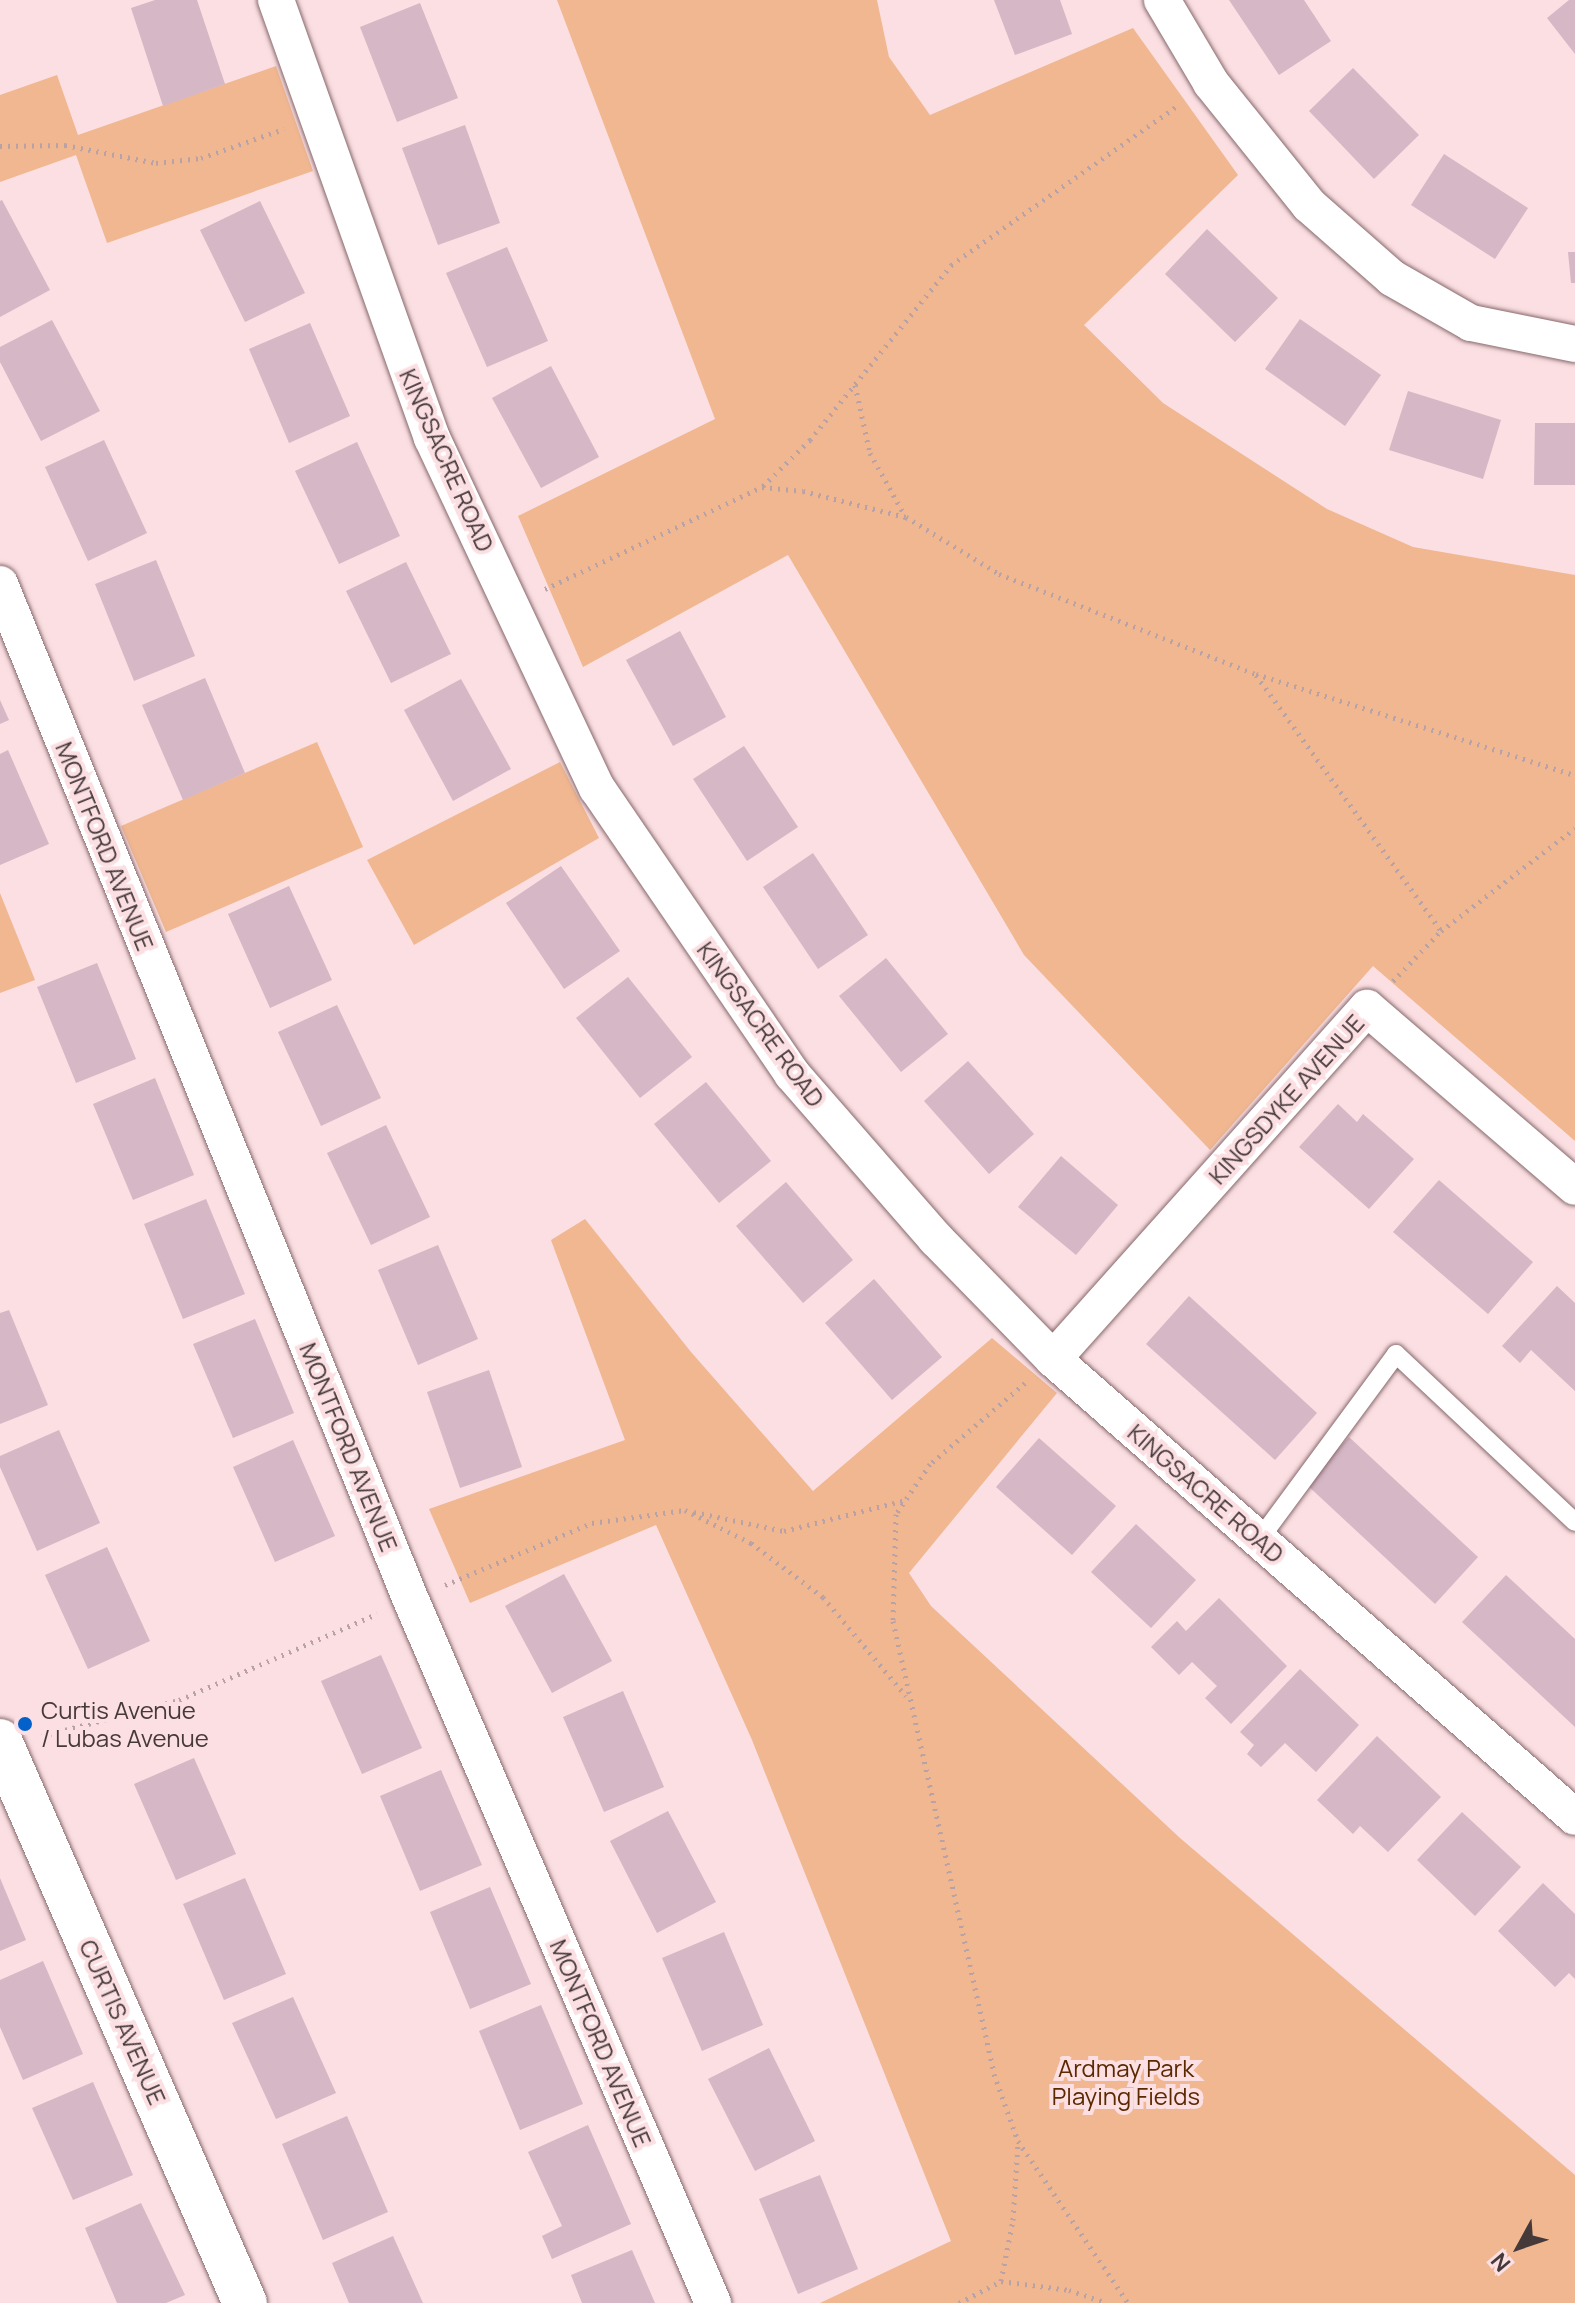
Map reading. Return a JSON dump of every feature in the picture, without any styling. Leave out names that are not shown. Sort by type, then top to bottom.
[{"type":"street","name":"KINGSACRE ROAD","points":[[276,0],[314,118],[432,438],[597,788],[792,1074],[936,1239],[1053,1359],[1575,1817]]},
{"type":"street","points":[[1162,0],[1211,83],[1309,205],[1392,278],[1471,323],[1575,344]]},
{"type":"street","name":"MONTFORD AVENUE","points":[[0,584],[411,1600],[713,2303]]},
{"type":"street","name":"KINGSDYKE AVENUE","points":[[1053,1359],[1367,1008],[1575,1187]]},
{"type":"street","name":"CURTIS AVENUE","points":[[1,1744],[245,2303]]},
{"type":"lane","points":[[1259,1540],[1396,1354],[1575,1522]]},
{"type":"path","points":[[512,604],[762,487],[810,440],[951,265],[1211,83]]},
{"type":"path","points":[[0,146],[65,145],[156,163],[201,158],[314,118]]},
{"type":"path","points":[[855,384],[870,453],[906,517]]},
{"type":"path","points":[[762,487],[803,491],[906,517],[999,574],[1256,674],[1575,775]]},
{"type":"path","points":[[1256,674],[1441,931]]},
{"type":"path","points":[[1367,1008],[1441,931],[1575,828]]},
{"type":"path","points":[[1053,1359],[930,1464],[896,1514],[893,1621],[907,1697],[994,2074],[1018,2141],[1128,2303]]},
{"type":"path","points":[[1,1744],[179,1700],[592,1523],[685,1510],[784,1531],[906,1500]]},
{"type":"path","points":[[685,1510],[751,1543],[823,1597],[907,1697]]},
{"type":"path","points":[[1001,2281],[1013,2220],[1018,2141]]},
{"type":"path","points":[[959,2303],[1001,2281],[1069,2290],[1107,2303]]},
{"type":"green space","points":[[557,0],[877,0],[889,57],[930,115],[1133,28],[1238,175],[1084,325],[1163,403],[1327,509],[1413,547],[1575,575],[1575,1141],[1373,966],[1210,1150],[1024,955],[788,555],[583,667],[518,516],[715,419]]},
{"type":"green space","points":[[276,66],[313,171],[107,243],[76,155],[0,182],[0,95],[57,75],[78,135]]},
{"type":"green space","points":[[317,742],[363,847],[166,932],[121,826]]},
{"type":"green space","points":[[560,762],[599,838],[414,945],[367,860]]},
{"type":"green space","points":[[0,893],[35,980],[0,993]]},
{"type":"green space","name":"Ardmay Park Playing Fields","points":[[585,1219],[691,1352],[813,1491],[992,1338],[1057,1393],[909,1573],[931,1606],[1180,1838],[1575,2175],[1575,2303],[820,2303],[951,2241],[752,1740],[656,1525],[470,1603],[429,1509],[625,1440],[551,1240]]},
{"type":"building","points":[[155,0],[197,0],[225,84],[163,106],[131,8]]},
{"type":"building","points":[[994,0],[1060,0],[1072,34],[1015,55]]},
{"type":"building","points":[[1229,0],[1304,0],[1331,41],[1279,75]]},
{"type":"building","points":[[1569,0],[1575,0],[1575,54],[1547,18]]},
{"type":"building","points":[[420,3],[458,98],[397,122],[360,27]]},
{"type":"building","points":[[1353,68],[1419,135],[1374,179],[1309,111]]},
{"type":"building","points":[[465,125],[500,223],[438,245],[402,148]]},
{"type":"building","points":[[1444,154],[1528,208],[1495,259],[1411,205]]},
{"type":"building","points":[[0,201],[50,290],[0,317]]},
{"type":"building","points":[[260,201],[305,293],[245,322],[200,230]]},
{"type":"building","points":[[1207,229],[1278,298],[1235,342],[1165,274]]},
{"type":"building","points":[[507,247],[548,341],[487,367],[446,273]]},
{"type":"building","points":[[1568,252],[1575,252],[1575,283],[1571,283]]},
{"type":"building","points":[[1300,319],[1381,375],[1345,426],[1265,369]]},
{"type":"building","points":[[52,320],[100,411],[41,441],[0,362],[0,347]]},
{"type":"building","points":[[310,323],[350,416],[289,443],[249,349]]},
{"type":"building","points":[[551,366],[599,457],[541,488],[492,398]]},
{"type":"building","points":[[1408,391],[1501,420],[1483,479],[1389,450]]},
{"type":"building","points":[[1535,423],[1575,423],[1575,485],[1534,485]]},
{"type":"building","points":[[104,440],[147,533],[88,561],[45,467]]},
{"type":"building","points":[[357,442],[400,536],[339,564],[295,471]]},
{"type":"building","points":[[156,560],[195,656],[134,681],[95,584]]},
{"type":"building","points":[[406,562],[451,654],[391,683],[346,591]]},
{"type":"building","points":[[680,631],[726,717],[673,746],[626,660]]},
{"type":"building","points":[[205,678],[245,773],[183,800],[142,705]]},
{"type":"building","points":[[461,679],[511,769],[453,801],[404,710]]},
{"type":"building","points":[[0,700],[9,720],[0,724]]},
{"type":"building","points":[[744,746],[798,827],[747,861],[693,779]]},
{"type":"building","points":[[8,750],[49,844],[0,865],[0,754]]},
{"type":"building","points":[[813,853],[868,935],[818,969],[763,887]]},
{"type":"building","points":[[561,866],[620,951],[564,989],[506,903]]},
{"type":"building","points":[[289,886],[332,980],[270,1008],[228,914]]},
{"type":"building","points":[[886,958],[948,1034],[901,1072],[839,996]]},
{"type":"building","points":[[97,963],[136,1059],[76,1083],[37,987]]},
{"type":"building","points":[[628,977],[692,1057],[640,1098],[576,1018]]},
{"type":"building","points":[[337,1005],[381,1098],[321,1126],[278,1032]]},
{"type":"building","points":[[968,1061],[1034,1134],[989,1174],[924,1101]]},
{"type":"building","points":[[155,1078],[194,1175],[133,1200],[93,1104]]},
{"type":"building","points":[[706,1082],[771,1161],[719,1203],[654,1124]]},
{"type":"building","points":[[1338,1104],[1357,1122],[1363,1114],[1414,1159],[1369,1209],[1299,1147]]},
{"type":"building","points":[[386,1125],[430,1217],[371,1245],[327,1153]]},
{"type":"building","points":[[1061,1156],[1118,1205],[1076,1255],[1018,1207]]},
{"type":"building","points":[[1439,1180],[1533,1262],[1488,1314],[1393,1232]]},
{"type":"building","points":[[786,1182],[853,1260],[803,1303],[736,1226]]},
{"type":"building","points":[[206,1199],[245,1294],[183,1319],[144,1224]]},
{"type":"building","points":[[438,1245],[478,1339],[418,1365],[378,1270]]},
{"type":"building","points":[[874,1279],[942,1357],[892,1400],[825,1323]]},
{"type":"building","points":[[1557,1286],[1575,1303],[1575,1391],[1531,1350],[1520,1363],[1502,1346]]},
{"type":"building","points":[[1189,1296],[1317,1413],[1275,1460],[1146,1344]]},
{"type":"building","points":[[9,1310],[48,1405],[0,1424],[0,1313]]},
{"type":"building","points":[[255,1319],[294,1413],[233,1438],[193,1344]]},
{"type":"building","points":[[489,1370],[522,1467],[460,1488],[427,1392]]},
{"type":"building","points":[[59,1430],[100,1523],[37,1551],[0,1467],[0,1456]]},
{"type":"building","points":[[1349,1437],[1478,1557],[1435,1604],[1306,1484]]},
{"type":"building","points":[[1039,1438],[1116,1506],[1072,1555],[996,1487]]},
{"type":"building","points":[[293,1440],[335,1536],[275,1562],[233,1467]]},
{"type":"building","points":[[1136,1524],[1196,1580],[1151,1628],[1091,1572]]},
{"type":"building","points":[[107,1547],[150,1641],[88,1669],[45,1575]]},
{"type":"building","points":[[564,1574],[612,1661],[552,1693],[505,1606]]},
{"type":"building","points":[[1506,1575],[1575,1639],[1575,1727],[1462,1622]]},
{"type":"building","points":[[1219,1598],[1287,1666],[1231,1724],[1205,1698],[1217,1686],[1192,1662],[1179,1675],[1151,1647],[1177,1621],[1186,1631]]},
{"type":"building","points":[[381,1655],[422,1748],[362,1774],[321,1681]]},
{"type":"building","points":[[1300,1669],[1359,1725],[1316,1772],[1285,1743],[1261,1767],[1247,1754],[1254,1745],[1240,1732]]},
{"type":"building","points":[[623,1691],[664,1787],[604,1812],[563,1717]]},
{"type":"building","points":[[1377,1736],[1441,1797],[1388,1852],[1360,1826],[1353,1834],[1317,1800]]},
{"type":"building","points":[[194,1758],[236,1854],[176,1880],[134,1784]]},
{"type":"building","points":[[441,1770],[482,1865],[420,1891],[380,1796]]},
{"type":"building","points":[[668,1811],[716,1902],[657,1933],[610,1841]]},
{"type":"building","points":[[1462,1812],[1521,1867],[1475,1916],[1417,1860]]},
{"type":"building","points":[[0,1878],[26,1940],[0,1951]]},
{"type":"building","points":[[245,1878],[286,1974],[224,2000],[183,1904]]},
{"type":"building","points":[[1543,1883],[1575,1914],[1575,1979],[1569,1973],[1555,1987],[1498,1931]]},
{"type":"building","points":[[490,1887],[531,1984],[470,2009],[430,1912]]},
{"type":"building","points":[[724,1932],[763,2025],[702,2051],[662,1958]]},
{"type":"building","points":[[43,1961],[83,2054],[23,2080],[0,2027],[0,1980]]},
{"type":"building","points":[[293,1997],[336,2093],[276,2119],[232,2023]]},
{"type":"building","points":[[541,2005],[583,2104],[520,2130],[479,2031]]},
{"type":"building","points":[[769,2048],[815,2141],[755,2171],[708,2079]]},
{"type":"building","points":[[93,2082],[133,2175],[73,2200],[32,2108]]},
{"type":"building","points":[[347,2116],[388,2212],[323,2240],[282,2144]]},
{"type":"building","points":[[588,2125],[631,2224],[552,2259],[542,2236],[562,2226],[528,2152]]},
{"type":"building","points":[[820,2175],[858,2269],[798,2294],[759,2199]]},
{"type":"building","points":[[141,2203],[185,2295],[166,2303],[117,2303],[85,2228]]},
{"type":"building","points":[[393,2236],[423,2303],[349,2303],[332,2263]]},
{"type":"building","points":[[632,2250],[655,2303],[582,2303],[571,2275]]},
{"type":"place","name":"Curtis Avenue / Lubas Avenue","points":[[25,1724]]}]
